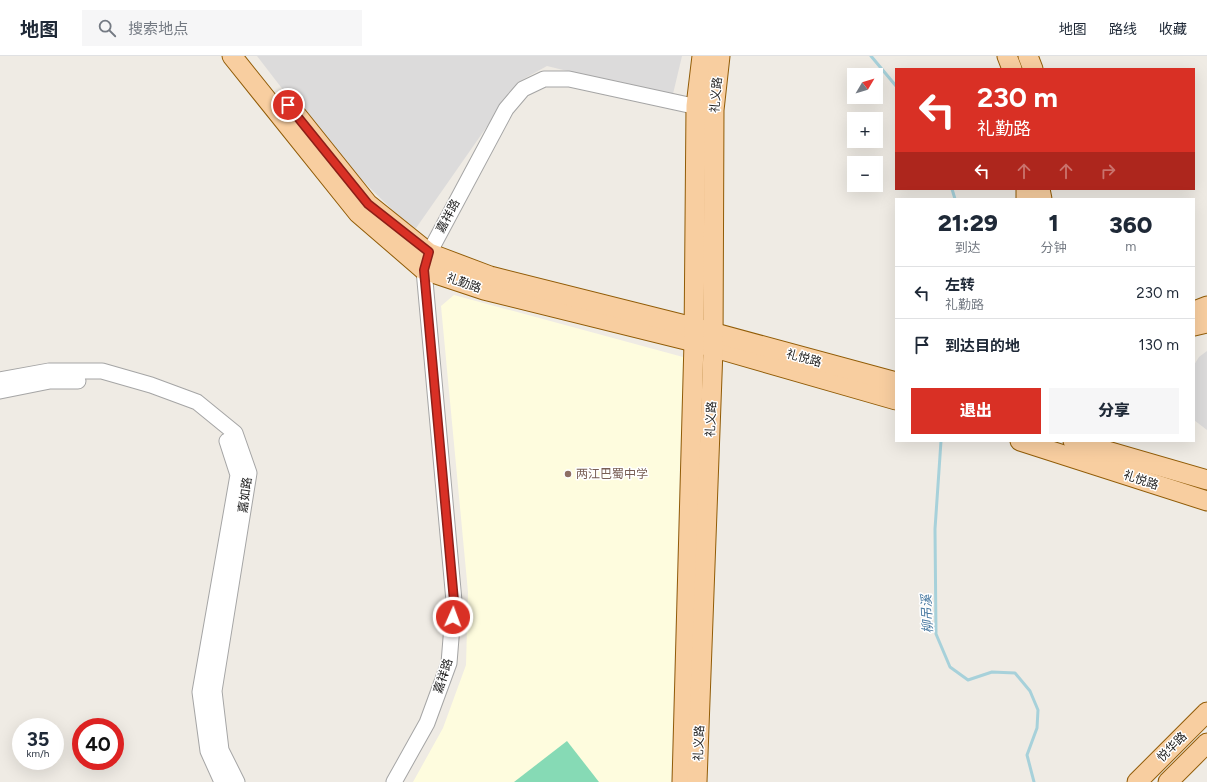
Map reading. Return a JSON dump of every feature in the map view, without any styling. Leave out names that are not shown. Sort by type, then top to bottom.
[{"type":"main road","name":"礼勤路","points":[[232,56],[358,213],[426,261],[490,276],[713,341]]},
{"type":"main road","name":"礼勤路","points":[[248,56],[368,204],[426,261]]},
{"type":"main road","name":"礼义路","points":[[682,782],[693,335],[696,106],[702,56]]},
{"type":"main road","name":"礼义路","points":[[697,782],[713,341],[714,110],[720,56]]},
{"type":"main road","points":[[1007,56],[1012,68]]},
{"type":"main road","points":[[1195,311],[1207,306]]},
{"type":"main road","points":[[1195,326],[1207,323]]},
{"type":"main road","name":"礼悦路","points":[[713,341],[895,382]]},
{"type":"main road","name":"礼悦路","points":[[713,341],[895,400]]},
{"type":"main road","points":[[1028,442],[1076,448]]},
{"type":"main road","name":"礼悦路","points":[[1076,448],[1207,480]]},
{"type":"main road","name":"礼悦路","points":[[1076,448],[1207,501]]},
{"type":"main road","name":"悦华路","points":[[1137,782],[1207,712]]},
{"type":"main road","name":"悦华路","points":[[1168,782],[1207,743]]},
{"type":"street","name":"嘉祥路","points":[[394,782],[427,723],[449,663],[454,601],[426,261],[506,109],[523,89],[544,79],[569,79],[714,110]]},
{"type":"street","name":"嘉如路","points":[[0,380],[50,371],[102,372],[151,385],[197,402],[235,433],[249,473],[214,691],[221,750],[237,782]]},
{"type":"street","name":"嘉如路","points":[[0,391],[50,381],[101,381],[150,394],[194,411],[227,439],[238,475],[200,692],[208,751],[222,782]]},
{"type":"shaded area","points":[[257,56],[682,56],[673,94],[649,91],[547,66],[518,82],[414,231],[324,143]]},
{"type":"shaded area","name":"两江巴蜀中学","points":[[454,295],[683,357],[671,782],[413,782],[443,728],[466,665],[468,592],[441,306]]},
{"type":"shaded area","points":[[1207,351],[1207,430],[1195,421],[1195,363],[1199,357]]},
{"type":"green space","points":[[567,741],[599,782],[514,782]]},
{"type":"waterway","name":"柳吊溪","points":[[871,56],[895,85]]},
{"type":"waterway","name":"柳吊溪","points":[[952,190],[955,198]]},
{"type":"waterway","name":"柳吊溪","points":[[941,442],[935,529],[936,634],[950,667],[968,680],[992,672],[1015,673],[1030,691],[1038,710],[1037,728],[1027,755],[1034,782]]},
{"type":"place","name":"两江巴蜀中学","points":[[568,474]]},
{"type":"route","points":[[288,105],[368,204],[429,252],[424,270],[454,601],[453,617]]}]
